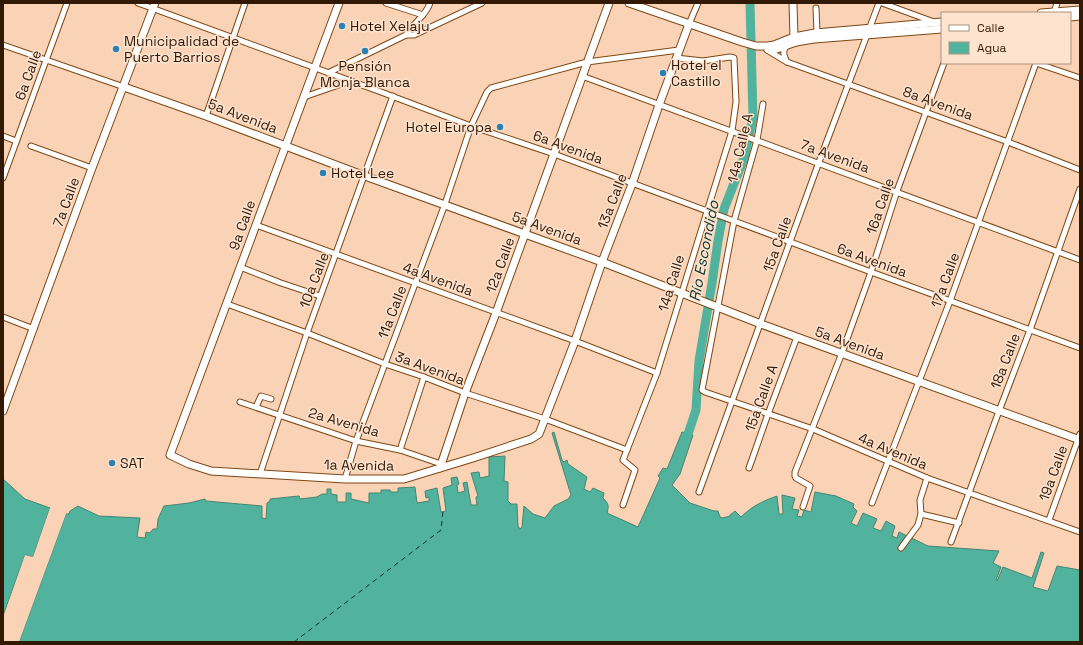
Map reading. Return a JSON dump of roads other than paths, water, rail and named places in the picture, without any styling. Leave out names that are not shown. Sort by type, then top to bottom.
[{"type":"street","name":"6a Calle","points":[[3,178],[67,3]]},
{"type":"street","name":"6a Avenida","points":[[138,3],[154,6],[471,126],[554,154],[1080,348]]},
{"type":"street","points":[[206,116],[246,3]]},
{"type":"street","name":"9a Calle","points":[[170,455],[339,3]]},
{"type":"street","points":[[386,3],[423,14]]},
{"type":"street","points":[[406,35],[409,29],[428,8],[430,3]]},
{"type":"street","points":[[328,73],[406,35],[414,35],[482,3]]},
{"type":"street","name":"12a Calle","points":[[440,466],[465,394],[609,3]]},
{"type":"street","points":[[629,3],[689,24],[699,26],[739,43],[767,50],[775,50],[786,46],[795,40],[814,39],[869,31]]},
{"type":"street","name":"13a Calle","points":[[542,430],[602,262],[632,184],[676,58],[698,3]]},
{"type":"street","points":[[793,3],[795,40]]},
{"type":"street","points":[[880,3],[941,25]]},
{"type":"street","name":"15a Calle","points":[[699,492],[819,162],[880,3]]},
{"type":"street","points":[[1057,3],[1054,12],[1080,10]]},
{"type":"street","name":"7a Calle","points":[[3,411],[92,168],[154,6]]},
{"type":"street","points":[[816,8],[817,33]]},
{"type":"street","points":[[755,48],[795,40],[817,33],[869,31],[941,25]]},
{"type":"street","name":"5a Avenida","points":[[3,45],[206,116],[364,176],[602,262],[761,324],[999,411],[1079,438]]},
{"type":"street","points":[[786,46],[783,53],[787,62]]},
{"type":"street","points":[[587,62],[679,50]]},
{"type":"street","name":"8a Avenida","points":[[767,50],[787,62],[1008,142],[1080,170]]},
{"type":"street","name":"14a Calle","points":[[627,450],[657,373],[709,212],[719,168],[732,131],[736,102],[734,59],[732,57],[703,61],[676,58]]},
{"type":"street","name":"11a Calle","points":[[345,479],[356,441],[445,204],[471,126],[485,95],[491,88],[587,62]]},
{"type":"street","name":"16a Calle","points":[[803,507],[810,486],[796,478],[795,472],[842,353],[871,272],[897,192],[944,64]]},
{"type":"street","name":"17a Calle","points":[[872,503],[950,300],[1036,64]]},
{"type":"street","points":[[1039,64],[1080,78]]},
{"type":"street","name":"7a Avenida","points":[[582,76],[819,162],[1080,260]]},
{"type":"street","points":[[304,97],[350,80]]},
{"type":"street","name":"10a Calle","points":[[260,474],[320,296],[337,255],[393,96]]},
{"type":"street","name":"14a Calle A","points":[[702,386],[733,220],[756,140],[762,104]]},
{"type":"street","points":[[3,136],[16,141]]},
{"type":"street","points":[[31,146],[92,168]]},
{"type":"street","name":"18a Calle","points":[[951,542],[1030,330],[1080,189]]},
{"type":"street","name":"4a Avenida","points":[[256,226],[416,283],[657,373]]},
{"type":"street","points":[[240,267],[320,296]]},
{"type":"street","name":"3a Avenida","points":[[227,304],[307,333],[385,364],[424,377],[465,394],[546,419],[627,450]]},
{"type":"street","points":[[3,317],[34,329]]},
{"type":"street","name":"15a Calle A","points":[[749,468],[797,337]]},
{"type":"street","points":[[400,450],[424,377]]},
{"type":"street","name":"4a Avenida","points":[[702,386],[702,390],[705,392],[732,403],[812,429],[927,478],[1080,532]]},
{"type":"street","points":[[256,407],[261,396],[271,398]]},
{"type":"street","name":"2a Avenida","points":[[240,402],[356,441],[400,450],[440,466]]},
{"type":"street","name":"1a Avenida","points":[[170,455],[189,464],[211,471],[345,479],[404,479],[440,466],[531,439],[542,430]]},
{"type":"street","name":"19a Calle","points":[[1049,520],[1079,438]]},
{"type":"street","points":[[623,505],[636,470],[624,461],[627,450]]},
{"type":"street","points":[[901,548],[916,529],[921,514],[920,500],[927,478]]},
{"type":"street","points":[[921,514],[959,523]]},
{"type":"water","points":[[554,432],[562,460],[564,462],[567,460],[568,464],[587,477],[584,489],[590,492],[593,488],[604,493],[603,498],[608,505],[607,513],[638,527],[660,478],[658,476],[663,468],[667,469],[682,432],[693,435],[680,474],[672,485],[690,503],[718,511],[720,517],[723,518],[730,516],[735,511],[741,517],[758,504],[777,496],[779,514],[783,514],[782,495],[795,498],[792,509],[799,510],[797,516],[802,517],[804,510],[811,512],[815,492],[836,496],[854,504],[853,507],[857,511],[851,523],[857,526],[863,513],[877,519],[873,528],[881,531],[886,521],[895,526],[892,536],[897,538],[899,532],[928,546],[999,551],[993,563],[1001,567],[996,580],[997,581],[1003,567],[1032,578],[1041,552],[1044,553],[1033,587],[1048,591],[1057,566],[1080,570],[1080,642],[19,642],[66,514],[69,514],[70,511],[78,506],[99,516],[140,518],[137,537],[145,538],[146,532],[150,533],[153,529],[157,529],[158,519],[164,506],[189,503],[205,499],[206,501],[262,506],[262,518],[266,519],[267,503],[270,499],[299,496],[300,499],[317,497],[322,494],[327,494],[327,489],[331,489],[331,494],[337,495],[337,502],[346,502],[346,493],[351,493],[351,499],[369,503],[369,493],[381,493],[381,490],[398,492],[398,488],[415,487],[417,503],[429,501],[429,497],[426,498],[425,491],[437,488],[441,512],[446,511],[443,488],[452,485],[451,478],[457,477],[459,484],[457,485],[458,493],[465,491],[463,483],[467,482],[471,505],[477,505],[476,497],[478,496],[471,473],[479,472],[480,478],[489,476],[489,457],[505,456],[504,481],[508,482],[508,501],[511,504],[517,504],[518,526],[520,529],[522,527],[524,506],[533,514],[545,518],[554,506],[568,499],[571,495],[552,433]]},
{"type":"water","points":[[3,479],[25,499],[50,508],[33,557],[25,555],[3,616]]},
{"type":"waterway","name":"Río Escondido","points":[[688,434],[696,410],[699,361],[724,209],[744,158],[753,117],[750,3]]},
{"type":"place","name":"Hotel Xelaju","points":[[342,26]]},
{"type":"place","name":"Municipalidad de Puerto Barrios","points":[[116,49]]},
{"type":"place","name":"Pensión Monja Blanca","points":[[365,51]]},
{"type":"place","name":"Hotel el Castillo","points":[[663,73]]},
{"type":"place","name":"Hotel Europa","points":[[500,127]]},
{"type":"place","name":"Hotel Lee","points":[[323,173]]},
{"type":"place","name":"SAT","points":[[112,463]]}]
